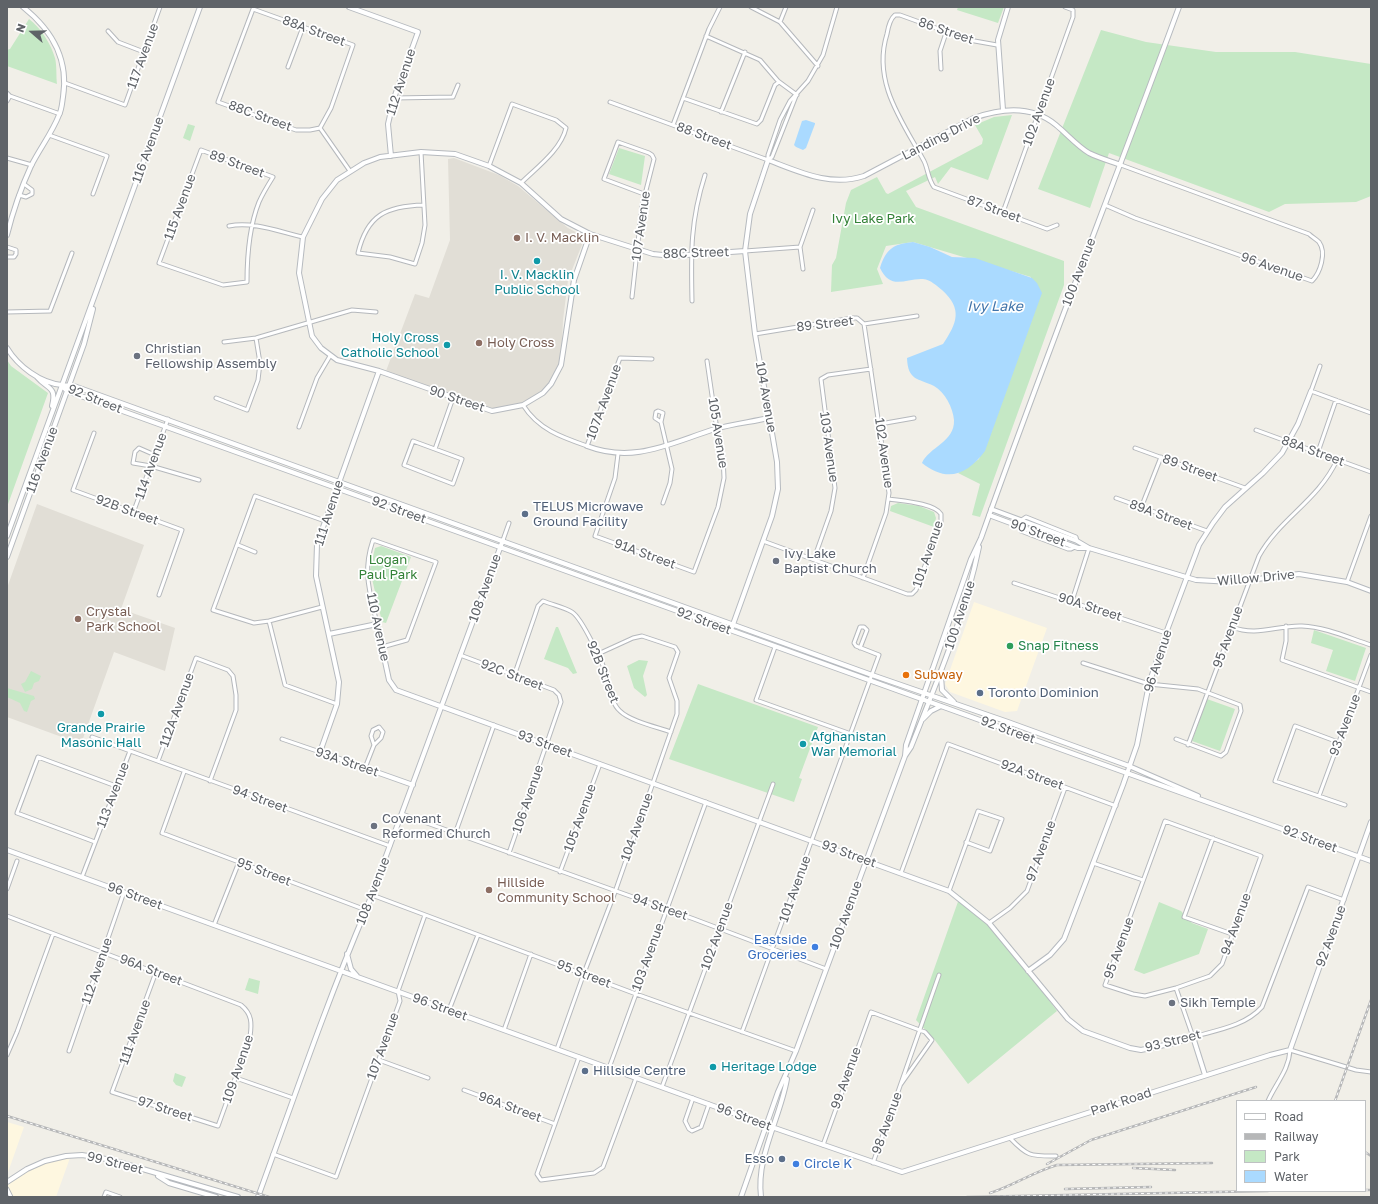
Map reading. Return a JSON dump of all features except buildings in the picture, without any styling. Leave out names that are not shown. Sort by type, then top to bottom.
[{"type":"street","points":[[7,235],[9,221],[32,165],[60,114],[65,83],[61,57],[52,38],[39,19],[23,7]]},
{"type":"street","name":"117 Avenue","points":[[65,83],[125,105],[160,7]]},
{"type":"street","name":"116 Avenue","points":[[7,536],[200,7]]},
{"type":"street","name":"112 Avenue","points":[[349,7],[418,32],[394,98],[388,124],[391,156]]},
{"type":"street","points":[[673,125],[706,36],[720,7]]},
{"type":"street","points":[[751,7],[780,22],[818,66]]},
{"type":"street","points":[[780,22],[786,7]]},
{"type":"street","points":[[768,160],[772,157],[797,94],[818,66],[823,55],[837,7]]},
{"type":"street","points":[[1003,110],[998,34],[1008,7]]},
{"type":"street","name":"102 Avenue","points":[[1002,212],[1074,12],[1065,7]]},
{"type":"street","name":"100 Avenue","points":[[905,756],[906,745],[923,700],[971,559],[981,538],[1058,327],[1121,164],[1179,7]]},
{"type":"street","name":"88A Street","points":[[218,102],[252,9],[353,45],[331,108],[320,128]]},
{"type":"street","name":"86 Street","points":[[917,149],[890,99],[883,74],[882,57],[884,42],[892,19],[895,15],[900,15],[973,42],[998,45]]},
{"type":"street","points":[[288,67],[303,27]]},
{"type":"street","points":[[108,31],[118,42],[144,52]]},
{"type":"street","points":[[941,69],[940,51],[946,33]]},
{"type":"street","points":[[706,36],[745,52],[760,60],[779,82],[797,94]]},
{"type":"street","points":[[721,112],[745,52]]},
{"type":"street","points":[[684,98],[757,124],[761,120],[775,85],[779,82]]},
{"type":"street","points":[[394,98],[453,97],[458,85]]},
{"type":"street","points":[[7,93],[10,96],[60,114]]},
{"type":"street","points":[[7,102],[10,96]]},
{"type":"street","name":"88C Street","points":[[218,102],[296,130],[320,128]]},
{"type":"street","name":"88 Street","points":[[610,102],[799,171]]},
{"type":"street","points":[[489,166],[512,104],[556,120],[566,128],[565,133],[556,147],[521,184]]},
{"type":"street","name":"Landing Drive","points":[[799,171],[823,179],[838,181],[853,180],[917,149],[974,118],[1003,110],[1019,110],[1038,115],[1054,124],[1089,153],[1121,164]]},
{"type":"street","points":[[309,323],[299,272],[303,237],[322,199],[337,180],[350,171],[320,128]]},
{"type":"street","points":[[49,135],[107,156],[93,194]]},
{"type":"street","name":"107 Avenue","points":[[632,297],[644,194],[654,156],[618,142],[604,179],[644,194]]},
{"type":"street","name":"87 Street","points":[[917,149],[927,167],[932,185],[936,188],[1047,228],[1057,225]]},
{"type":"street","name":"89 Street","points":[[201,150],[273,177],[259,202],[253,226]]},
{"type":"street","name":"115 Avenue","points":[[201,150],[159,263],[223,285],[247,282],[248,254],[253,226]]},
{"type":"street","points":[[421,152],[424,205],[425,232],[415,264],[390,257],[358,253],[364,232],[380,215],[398,206],[424,205]]},
{"type":"street","name":"88C Street","points":[[350,171],[364,163],[380,157],[421,152],[455,154],[489,166],[521,184],[561,219],[590,234],[660,255],[691,256],[800,247]]},
{"type":"street","points":[[7,158],[32,165]]},
{"type":"street","name":"104 Avenue","points":[[730,630],[775,508],[779,481],[778,462],[769,418],[745,251],[750,214],[768,160]]},
{"type":"street","name":"96 Avenue","points":[[1105,205],[1136,218],[1312,281],[1317,276],[1322,259],[1322,250],[1320,243],[1309,234],[1121,164]]},
{"type":"street","points":[[692,302],[691,256],[695,208],[704,176]]},
{"type":"street","points":[[19,196],[26,197],[32,194],[32,190],[24,184]]},
{"type":"street","points":[[803,269],[800,247],[813,210]]},
{"type":"street","points":[[230,226],[240,224],[303,237]]},
{"type":"street","points":[[590,234],[574,280],[561,365],[547,388],[523,405],[531,417],[548,431],[587,446],[618,454],[646,452],[717,429],[769,418]]},
{"type":"street","points":[[7,247],[16,250],[16,254],[14,257],[7,257]]},
{"type":"street","points":[[7,312],[50,311],[72,253]]},
{"type":"street","name":"116 Avenue","points":[[7,557],[84,344],[96,293]]},
{"type":"street","points":[[224,342],[256,338],[352,310],[376,312]]},
{"type":"street","name":"89 Street","points":[[756,334],[853,318],[857,318],[864,324],[917,316]]},
{"type":"street","name":"90 Street","points":[[309,323],[312,336],[321,348],[337,360],[379,371],[492,411],[523,405]]},
{"type":"street","name":"102 Avenue","points":[[863,578],[883,524],[889,499],[888,479],[864,324]]},
{"type":"street","points":[[216,398],[247,410],[258,380],[260,363],[256,338]]},
{"type":"street","points":[[7,348],[16,360],[54,393],[48,423]]},
{"type":"street","points":[[299,427],[317,378],[330,356]]},
{"type":"street","name":"107A Avenue","points":[[587,446],[620,358],[652,359]]},
{"type":"street","name":"105 Avenue","points":[[694,572],[718,507],[723,486],[724,463],[717,429],[707,361]]},
{"type":"street","name":"96 Avenue","points":[[1028,971],[1050,955],[1064,939],[1116,806],[1138,739],[1149,684],[1166,633],[1207,531],[1225,507],[1269,468],[1289,442],[1298,424],[1320,366]]},
{"type":"street","name":"103 Avenue","points":[[814,559],[832,507],[835,482],[820,384],[821,379],[828,375],[871,369]]},
{"type":"street","name":"111 Avenue","points":[[320,752],[337,704],[339,682],[316,576],[317,544],[379,371]]},
{"type":"street","points":[[37,377],[62,386]]},
{"type":"street","name":"92 Street","points":[[62,386],[69,385],[168,419],[872,675],[1008,722],[1129,766],[1205,800],[1371,861]]},
{"type":"street","name":"92 Street","points":[[62,386],[67,391],[1127,773],[1181,794],[1205,800]]},
{"type":"street","points":[[1311,391],[1371,413]]},
{"type":"street","points":[[435,449],[453,398]]},
{"type":"street","points":[[1318,452],[1336,400]]},
{"type":"street","points":[[880,424],[914,418]]},
{"type":"street","name":"114 Avenue","points":[[133,513],[168,419]]},
{"type":"street","points":[[661,422],[672,469],[670,483],[663,503]]},
{"type":"street","name":"88A Street","points":[[1256,430],[1371,472]]},
{"type":"street","name":"92B Street","points":[[94,433],[72,490],[182,530],[159,595]]},
{"type":"street","points":[[412,441],[435,449],[462,459],[453,484],[404,465],[412,441]]},
{"type":"street","points":[[155,455],[139,448],[135,452],[133,463],[151,466],[199,480]]},
{"type":"street","name":"89 Street","points":[[1134,448],[1245,488]]},
{"type":"street","name":"91A Street","points":[[618,454],[615,478],[595,536],[694,572]]},
{"type":"street","points":[[1141,508],[1161,457]]},
{"type":"street","name":"95 Avenue","points":[[1188,745],[1259,556],[1278,529],[1316,493],[1337,460]]},
{"type":"street","points":[[322,607],[269,621],[254,623],[245,622],[213,610],[255,496],[325,521]]},
{"type":"street","name":"89A Street","points":[[1116,498],[1207,531]]},
{"type":"street","name":"101 Avenue","points":[[863,578],[907,594],[912,594],[916,590],[941,522],[941,513],[917,503],[889,499]]},
{"type":"street","name":"90 Street","points":[[991,509],[1077,541],[1089,548]]},
{"type":"street","name":"90 Street","points":[[989,515],[1075,547],[1089,548],[1188,578]]},
{"type":"street","points":[[1347,582],[1371,516]]},
{"type":"street","points":[[503,540],[510,523]]},
{"type":"street","name":"100 Avenue","points":[[741,1197],[778,1092],[796,1051],[905,756],[911,747],[941,673],[970,589],[981,538]]},
{"type":"street","name":"110 Avenue","points":[[382,647],[407,640],[436,562],[373,540],[368,555],[366,572],[389,680],[396,690]]},
{"type":"street","name":"108 Avenue","points":[[258,1197],[293,1098],[347,954],[372,895],[503,540]]},
{"type":"street","points":[[763,541],[863,578]]},
{"type":"street","points":[[238,545],[255,552]]},
{"type":"street","points":[[1072,601],[1089,548]]},
{"type":"street","name":"Willow Drive","points":[[1188,578],[1217,582],[1299,574],[1347,582],[1371,591]]},
{"type":"street","name":"90A Street","points":[[1014,583],[1166,633]]},
{"type":"street","name":"92B Street","points":[[514,676],[536,611],[543,601],[573,613],[580,621],[598,654],[607,676],[613,700],[620,712],[671,732]]},
{"type":"street","points":[[269,621],[285,685],[337,704]]},
{"type":"street","points":[[328,634],[377,624]]},
{"type":"street","points":[[1232,627],[1250,632],[1286,626],[1318,628],[1371,645]]},
{"type":"street","points":[[1286,626],[1286,641],[1282,660],[1371,692]]},
{"type":"street","points":[[860,627],[864,627],[867,630],[860,648],[854,643],[860,627]]},
{"type":"street","name":"104 Avenue","points":[[557,1049],[615,892],[678,708],[669,678],[678,652],[677,649],[642,636],[633,638],[598,654]]},
{"type":"street","points":[[775,647],[756,700],[850,734]]},
{"type":"street","name":"101 Avenue","points":[[742,1032],[879,655],[860,648]]},
{"type":"street","name":"92C Street","points":[[460,655],[554,690],[560,699]]},
{"type":"street","name":"93 Avenue","points":[[1319,796],[1371,655]]},
{"type":"street","name":"112A Avenue","points":[[158,761],[196,658],[228,670],[233,676],[236,710],[210,781]]},
{"type":"street","points":[[1083,663],[1149,684],[1192,688],[1208,692],[1241,706],[1241,711],[1226,752],[1220,756],[1188,745],[1176,739]]},
{"type":"street","points":[[941,673],[942,690],[955,704]]},
{"type":"street","name":"93 Street","points":[[396,690],[949,891],[989,923],[1068,1020],[1083,1031],[1094,1036],[1130,1048],[1141,1050],[1174,1043],[1244,1021],[1255,1015],[1262,1007],[1270,990],[1308,887],[1344,900]]},
{"type":"street","name":"106 Avenue","points":[[509,853],[558,714],[560,699]]},
{"type":"street","points":[[921,720],[931,711],[941,706]]},
{"type":"street","points":[[455,834],[494,725]]},
{"type":"street","points":[[1338,742],[1295,726],[1275,780],[1345,805]]},
{"type":"street","points":[[365,768],[374,745],[381,738],[383,732],[379,727],[373,730],[371,736],[374,745]]},
{"type":"street","name":"113 Avenue","points":[[82,877],[130,751],[92,737]]},
{"type":"street","name":"93A Street","points":[[282,739],[413,785]]},
{"type":"street","name":"92A Street","points":[[901,873],[948,744],[1116,806]]},
{"type":"street","name":"94 Street","points":[[130,751],[390,846]]},
{"type":"street","points":[[95,842],[17,813],[38,757],[116,786]]},
{"type":"street","name":"105 Avenue","points":[[560,872],[600,764]]},
{"type":"street","name":"95 Street","points":[[184,772],[162,833],[366,910]]},
{"type":"street","name":"102 Avenue","points":[[662,1087],[773,784]]},
{"type":"street","name":"97 Avenue","points":[[989,923],[1010,908],[1027,891],[1065,788]]},
{"type":"street","name":"103 Avenue","points":[[609,1068],[706,802]]},
{"type":"street","points":[[949,891],[966,842],[978,811],[1002,819],[990,851],[966,842]]},
{"type":"street","name":"94 Street","points":[[402,814],[615,892],[720,928],[826,969]]},
{"type":"street","name":"95 Avenue","points":[[1176,988],[1145,996],[1133,994],[1106,985],[1165,821],[1212,838]]},
{"type":"street","name":"92 Avenue","points":[[1290,1050],[1371,822]]},
{"type":"street","points":[[1212,838],[1184,917],[1232,934]]},
{"type":"street","name":"94 Avenue","points":[[1176,988],[1210,976],[1222,964],[1261,856],[1212,838]]},
{"type":"street","name":"96 Street","points":[[7,850],[873,1163]]},
{"type":"street","points":[[7,889],[17,861]]},
{"type":"street","points":[[214,925],[238,862]]},
{"type":"street","points":[[1093,863],[1143,880]]},
{"type":"street","name":"112 Avenue","points":[[69,1051],[124,892]]},
{"type":"street","name":"95 Street","points":[[372,895],[425,916],[584,973],[636,994],[796,1051]]},
{"type":"street","name":"96A Street","points":[[7,916],[242,1005],[248,1011]]},
{"type":"street","name":"107 Avenue","points":[[273,1154],[336,1177],[400,1001],[398,991],[425,916]]},
{"type":"street","points":[[7,1055],[53,934]]},
{"type":"street","points":[[449,1010],[478,935]]},
{"type":"street","points":[[347,954],[351,969],[357,977]]},
{"type":"street","points":[[504,1030],[531,954]]},
{"type":"street","name":"111 Avenue","points":[[112,1092],[156,972]]},
{"type":"street","name":"98 Avenue","points":[[873,1163],[939,975]]},
{"type":"street","points":[[1176,988],[1205,1075]]},
{"type":"street","name":"109 Avenue","points":[[218,1126],[236,1078],[252,1024],[248,1011]]},
{"type":"street","name":"99 Avenue","points":[[823,1145],[871,1012],[920,1030]]},
{"type":"street","name":"98 Avenue","points":[[901,1084],[932,1040],[925,1032],[920,1030]]},
{"type":"street","points":[[1268,1100],[1276,1084],[1288,1065],[1290,1050],[1356,1070],[1371,1072]]},
{"type":"street","name":"Park Road","points":[[873,1163],[902,1172],[1205,1075],[1290,1050]]},
{"type":"street","points":[[579,1057],[537,1174],[541,1180],[594,1173],[603,1167],[636,1078]]},
{"type":"street","points":[[379,1060],[428,1078]]},
{"type":"street","name":"100 Avenue","points":[[774,1128],[784,1097],[787,1074]]},
{"type":"street","points":[[236,1078],[293,1098]]},
{"type":"street","name":"96A Street","points":[[464,1090],[555,1124]]},
{"type":"street","name":"97 Street","points":[[112,1092],[218,1126]]},
{"type":"street","points":[[693,1098],[686,1121],[689,1129],[692,1131],[701,1127],[710,1104]]},
{"type":"street","points":[[761,1197],[761,1168],[774,1128]]},
{"type":"street","points":[[1010,1138],[1023,1152],[1034,1156],[1056,1156]]},
{"type":"street","name":"99 Street","points":[[7,1182],[36,1164],[71,1155],[89,1156],[112,1160],[156,1174],[171,1176],[238,1197]]},
{"type":"street","points":[[156,1174],[169,1183],[216,1197]]},
{"type":"street","points":[[7,1189],[12,1197]]},
{"type":"street","points":[[104,1197],[106,1192],[120,1197]]},
{"type":"street","points":[[198,1197],[200,1192]]},
{"type":"shaded area","points":[[454,158],[499,175],[518,186],[568,228],[585,237],[568,280],[563,320],[561,365],[551,384],[543,393],[523,405],[492,411],[386,371],[415,294],[429,298],[450,240],[448,159]]},
{"type":"shaded area","name":"Crystal Park School","points":[[37,504],[144,545],[121,609],[175,628],[165,671],[114,652],[81,744],[7,717],[7,588]]},
{"type":"shaded area","points":[[974,602],[1047,628],[1017,711],[1005,712],[950,692],[945,684]]},
{"type":"shaded area","points":[[7,1122],[24,1127],[7,1175]]},
{"type":"shaded area","points":[[71,1155],[56,1197],[7,1197],[7,1182],[36,1164]]},
{"type":"green space","points":[[958,7],[1004,7],[998,23],[957,10]]},
{"type":"green space","points":[[29,19],[45,37],[51,47],[56,61],[57,84],[7,66],[7,50],[10,49]]},
{"type":"green space","points":[[1101,30],[1146,42],[1216,52],[1295,52],[1371,64],[1371,196],[1356,202],[1285,204],[1269,212],[1109,153],[1090,208],[1038,189]]},
{"type":"green space","name":"Ivy Lake Park","points":[[1012,115],[988,180],[951,167],[938,184],[935,177],[906,191],[916,207],[1064,261],[1064,285],[980,517],[972,515],[980,484],[958,473],[979,459],[1031,277],[913,242],[886,246],[877,269],[883,284],[831,292],[832,265],[836,258],[846,203],[851,190],[877,177],[888,194],[982,144],[983,139],[975,125],[994,117]]},
{"type":"green space","points":[[188,124],[195,126],[190,141],[183,138]]},
{"type":"green space","points":[[619,148],[645,156],[641,185],[609,174]]},
{"type":"green space","points":[[7,360],[11,366],[48,393],[7,507]]},
{"type":"green space","points":[[898,503],[919,506],[934,512],[936,518],[934,527],[890,511],[891,506]]},
{"type":"green space","name":"Logan Paul Park","points":[[381,546],[411,557],[386,623],[382,622],[370,570],[375,548]]},
{"type":"green space","points":[[556,627],[558,627],[577,673],[573,674],[568,668],[544,659]]},
{"type":"green space","points":[[1314,630],[1366,648],[1355,681],[1326,671],[1333,650],[1311,643]]},
{"type":"green space","points":[[639,660],[648,661],[643,676],[647,695],[645,697],[634,688],[627,666]]},
{"type":"green space","points":[[31,671],[41,676],[39,681],[34,683],[32,689],[25,692],[21,684],[25,682]]},
{"type":"green space","points":[[698,684],[818,727],[799,778],[802,779],[794,802],[669,759]]},
{"type":"green space","points":[[7,688],[34,696],[35,699],[31,701],[27,712],[24,711],[20,703],[7,697]]},
{"type":"green space","points":[[1207,699],[1235,709],[1220,751],[1192,741]]},
{"type":"green space","points":[[960,896],[992,923],[1057,1011],[968,1084],[934,1039],[916,1020]]},
{"type":"green space","points":[[1159,902],[1181,911],[1192,923],[1208,929],[1199,954],[1144,974],[1134,970]]},
{"type":"green space","points":[[249,978],[260,981],[258,994],[245,990]]},
{"type":"green space","points":[[175,1073],[186,1077],[182,1087],[176,1085],[173,1081]]},
{"type":"water","points":[[806,120],[815,124],[806,148],[803,150],[794,145],[802,121]]},
{"type":"water","name":"Ivy Lake","points":[[913,242],[930,247],[952,257],[975,258],[1032,278],[1037,283],[1042,293],[985,451],[971,466],[956,474],[940,473],[922,463],[925,457],[950,434],[953,428],[954,420],[950,406],[942,392],[934,386],[915,378],[909,371],[907,358],[943,344],[952,329],[956,316],[953,304],[949,297],[934,283],[923,279],[899,282],[894,281],[884,275],[880,268],[885,256],[891,249],[900,244]]},
{"type":"railway","points":[[1335,1100],[1371,1000]]},
{"type":"railway","points":[[1047,1164],[1091,1140],[1256,1087]]},
{"type":"railway","points":[[7,1116],[269,1197]]},
{"type":"railway","points":[[1366,1153],[1371,1156]]},
{"type":"railway","points":[[990,1193],[1057,1165],[1212,1163]]},
{"type":"railway","points":[[1133,1168],[1175,1170]]},
{"type":"railway","points":[[1065,1189],[1151,1187]]},
{"type":"railway","points":[[1366,1190],[1371,1190]]},
{"type":"railway","points":[[967,1197],[1236,1192]]},
{"type":"place","name":"I. V. Macklin","points":[[517,238]]},
{"type":"place","name":"I. V. Macklin Public School","points":[[537,261]]},
{"type":"place","name":"Holy Cross","points":[[479,343]]},
{"type":"place","name":"Holy Cross Catholic School","points":[[447,345]]},
{"type":"place","name":"Christian Fellowship Assembly","points":[[137,356]]},
{"type":"place","name":"TELUS Microwave Ground Facility","points":[[525,514]]},
{"type":"place","name":"Ivy Lake Baptist Church","points":[[776,561]]},
{"type":"place","name":"Crystal Park School","points":[[78,619]]},
{"type":"place","name":"Snap Fitness","points":[[1010,646]]},
{"type":"place","name":"Subway","points":[[906,675]]},
{"type":"place","name":"Toronto Dominion","points":[[980,693]]},
{"type":"place","name":"Grande Prairie Masonic Hall","points":[[101,714]]},
{"type":"place","name":"Afghanistan War Memorial","points":[[803,744]]},
{"type":"place","name":"Covenant Reformed Church","points":[[374,826]]},
{"type":"place","name":"Hillside Community School","points":[[489,890]]},
{"type":"place","name":"Eastside Groceries","points":[[815,947]]},
{"type":"place","name":"Sikh Temple","points":[[1172,1003]]},
{"type":"place","name":"Heritage Lodge","points":[[713,1067]]},
{"type":"place","name":"Hillside Centre","points":[[585,1071]]},
{"type":"place","name":"Esso","points":[[782,1159]]},
{"type":"place","name":"Circle K","points":[[796,1164]]}]
